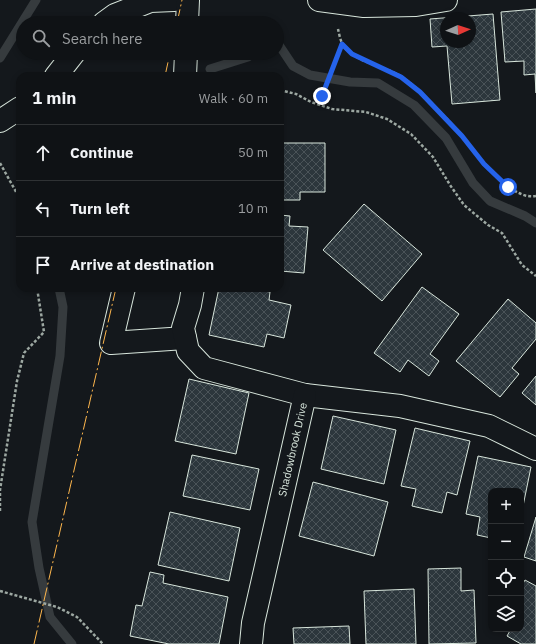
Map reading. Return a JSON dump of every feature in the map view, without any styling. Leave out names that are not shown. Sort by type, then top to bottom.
[{"type":"street","points":[[114,16],[150,1],[174,0]]},
{"type":"street","points":[[187,16],[188,0]]},
{"type":"street","points":[[328,1],[364,6],[416,5],[446,0]]},
{"type":"street","points":[[59,72],[69,60]]},
{"type":"street","points":[[185,72],[186,60]]},
{"type":"street","points":[[0,121],[16,111]]},
{"type":"street","points":[[123,292],[111,343],[185,338]]},
{"type":"street","points":[[192,292],[183,328],[188,351],[204,368],[305,395]]},
{"type":"street","name":"Shadowbrook Drive","points":[[251,644],[253,623],[305,395],[400,406],[482,424],[489,426],[536,450]]},
{"type":"path","points":[[328,1],[338,27],[342,44],[352,54],[401,77],[436,107],[462,136],[484,164],[508,187],[530,197],[536,196]]},
{"type":"path","points":[[319,105],[342,44]]},
{"type":"path","points":[[284,91],[296,94],[319,105],[332,109],[366,112],[388,119],[410,134],[433,157],[464,205],[488,225],[502,233],[522,265],[536,276]]},
{"type":"path","points":[[0,163],[16,192]]},
{"type":"path","points":[[0,511],[0,490],[16,381],[24,353],[44,332],[38,292]]},
{"type":"path","points":[[0,591],[57,608],[77,617],[103,644]]},
{"type":"building","points":[[536,9],[536,93],[535,74],[524,75],[524,61],[505,62],[501,12]]},
{"type":"building","points":[[493,14],[500,100],[452,104],[447,48],[476,48],[476,15]]},
{"type":"building","points":[[440,18],[440,46],[432,47],[430,19]]},
{"type":"building","points":[[284,143],[325,143],[325,192],[300,192],[300,200],[284,200]]},
{"type":"building","points":[[364,204],[422,254],[382,301],[323,250]]},
{"type":"building","points":[[284,215],[290,216],[289,226],[308,227],[304,273],[284,271]]},
{"type":"building","points":[[422,287],[459,314],[430,354],[439,361],[429,376],[408,360],[400,372],[374,353]]},
{"type":"building","points":[[218,292],[270,292],[269,300],[291,305],[284,338],[267,334],[264,347],[209,335]]},
{"type":"building","points":[[508,299],[536,323],[536,339],[512,368],[519,374],[500,397],[456,361]]},
{"type":"building","points":[[536,376],[536,405],[522,393]]},
{"type":"building","points":[[189,379],[249,393],[236,454],[175,441]]},
{"type":"building","points":[[333,416],[396,430],[384,484],[321,469]]},
{"type":"building","points":[[415,428],[470,441],[457,495],[447,492],[442,513],[412,506],[416,489],[401,486]]},
{"type":"building","points":[[192,455],[259,469],[250,510],[183,496]]},
{"type":"building","points":[[478,456],[531,467],[524,501],[524,488],[488,488],[488,537],[477,535],[480,517],[466,514]]},
{"type":"building","points":[[313,482],[388,502],[374,556],[299,536]]},
{"type":"building","points":[[170,512],[240,528],[229,581],[158,565]]},
{"type":"building","points":[[536,517],[536,561],[524,557]]},
{"type":"building","points":[[461,568],[461,591],[474,590],[476,643],[429,644],[428,569]]},
{"type":"building","points":[[150,572],[164,575],[163,583],[228,597],[219,644],[169,644],[130,636],[136,605],[142,606]]},
{"type":"building","points":[[525,580],[536,586],[536,644],[521,644],[507,636],[509,632],[524,632]]},
{"type":"building","points":[[414,589],[416,644],[366,644],[364,591]]},
{"type":"building","points":[[349,626],[350,644],[294,644],[293,628]]},
{"type":"waterway","points":[[26,16],[36,0]]},
{"type":"waterway","points":[[0,58],[16,32]]},
{"type":"waterway","points":[[284,52],[293,66],[310,75],[350,82],[378,83],[414,105],[446,138],[473,183],[490,201],[525,216],[536,223]]},
{"type":"waterway","points":[[210,69],[238,60]]},
{"type":"waterway","points":[[60,292],[63,307],[60,356],[32,522],[39,568],[50,617],[72,644]]},
{"type":"power","points":[[179,16],[182,0]]},
{"type":"power","points":[[166,72],[168,60]]},
{"type":"power","points":[[34,644],[115,292]]},
{"type":"route","points":[[322,96],[342,44],[352,54],[401,77],[420,92],[436,107],[462,136],[484,164],[508,187]]}]
